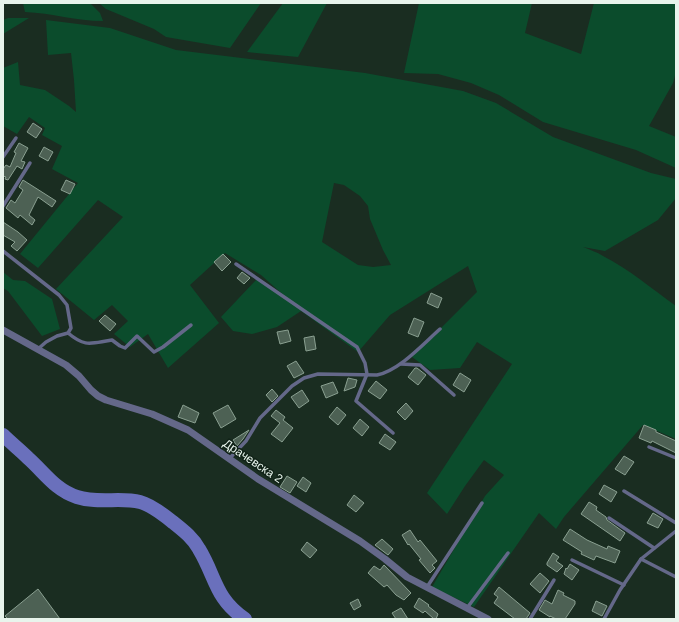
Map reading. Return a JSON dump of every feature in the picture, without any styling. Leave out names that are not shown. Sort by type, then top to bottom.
[{"type":"street","name":"Драчевска 2","points":[[3,330],[66,365],[98,396],[106,400],[152,414],[188,430],[258,479],[360,541],[385,558],[406,577],[488,619]]},
{"type":"lane","points":[[3,157],[16,138]]},
{"type":"lane","points":[[3,206],[30,163]]},
{"type":"lane","points":[[3,251],[59,294],[66,305],[71,328],[68,332],[46,342],[38,349]]},
{"type":"lane","points":[[236,264],[357,347],[365,363],[367,374],[356,401],[393,433]]},
{"type":"lane","points":[[68,332],[77,340],[87,344],[112,340],[125,348],[137,336],[154,352],[164,347],[191,325]]},
{"type":"lane","points":[[229,459],[246,441],[260,418],[292,386],[304,378],[318,374],[378,375],[385,373],[400,364],[440,329]]},
{"type":"lane","points":[[400,364],[406,363],[420,365],[454,395]]},
{"type":"lane","points":[[649,447],[676,458]]},
{"type":"lane","points":[[624,491],[676,523]]},
{"type":"lane","points":[[427,588],[482,503]]},
{"type":"lane","points":[[609,518],[654,548]]},
{"type":"lane","points":[[604,619],[641,559],[676,531]]},
{"type":"lane","points":[[467,608],[508,553]]},
{"type":"lane","points":[[641,559],[676,577]]},
{"type":"lane","points":[[572,560],[624,585]]},
{"type":"lane","points":[[530,619],[554,580]]},
{"type":"green space","points":[[23,3],[90,3],[100,13],[103,21],[83,20],[25,12]]},
{"type":"green space","points":[[99,3],[261,3],[230,48],[166,37],[154,29],[106,9]]},
{"type":"green space","points":[[283,3],[327,3],[298,57],[247,52]]},
{"type":"green space","points":[[419,3],[532,3],[525,33],[581,54],[594,3],[676,3],[676,72],[673,83],[649,126],[676,137],[676,168],[636,150],[543,122],[499,95],[471,83],[438,74],[404,73]]},
{"type":"green space","points":[[8,18],[29,18],[3,34],[3,20]]},
{"type":"green space","points":[[46,20],[110,28],[176,50],[365,73],[463,91],[496,103],[553,137],[651,173],[676,179],[676,198],[658,220],[605,251],[583,247],[598,253],[622,267],[676,306],[676,439],[643,425],[564,517],[556,529],[539,513],[474,607],[432,587],[485,496],[504,475],[484,460],[447,514],[427,493],[512,364],[477,342],[460,368],[430,370],[412,357],[477,292],[468,266],[390,315],[358,352],[301,311],[277,327],[252,334],[233,331],[221,317],[258,278],[297,307],[261,275],[225,253],[190,285],[219,323],[168,368],[148,334],[130,347],[114,334],[128,321],[112,305],[94,320],[56,289],[123,217],[98,200],[38,268],[20,254],[78,183],[52,169],[62,146],[42,135],[45,128],[29,117],[17,134],[3,126],[3,68],[18,62],[20,85],[45,90],[76,112],[71,53],[48,55]],"holes":[[[334,183],[344,185],[360,196],[368,206],[370,219],[391,265],[373,267],[358,265],[322,242]]]},
{"type":"green space","points":[[3,272],[13,280],[25,281],[52,299],[60,329],[42,336],[8,291],[3,288]]},
{"type":"building","points":[[33,123],[42,129],[36,138],[27,132]]},
{"type":"building","points":[[19,143],[28,148],[21,161],[25,162],[22,169],[17,166],[8,180],[5,179],[6,177],[3,176],[3,169],[6,165],[10,167],[16,153],[14,152]]},
{"type":"building","points":[[44,147],[53,152],[48,161],[39,156]]},
{"type":"building","points":[[23,180],[56,201],[52,207],[38,197],[29,215],[35,220],[32,225],[20,215],[18,218],[6,208],[11,200],[15,203],[23,190],[19,187]]},
{"type":"building","points":[[66,180],[75,184],[70,194],[61,190]]},
{"type":"building","points":[[3,222],[27,240],[17,251],[11,246],[15,242],[3,235]]},
{"type":"building","points":[[223,254],[231,262],[222,271],[214,262]]},
{"type":"building","points":[[242,272],[250,278],[244,284],[237,278]]},
{"type":"building","points":[[431,293],[442,298],[438,308],[427,303]]},
{"type":"building","points":[[105,315],[116,324],[110,331],[99,321]]},
{"type":"building","points":[[414,318],[424,322],[418,337],[408,333]]},
{"type":"building","points":[[288,330],[291,341],[280,344],[277,332]]},
{"type":"building","points":[[314,336],[316,349],[306,351],[304,338]]},
{"type":"building","points":[[296,361],[304,373],[294,378],[287,366]]},
{"type":"building","points":[[415,368],[426,375],[418,385],[408,377]]},
{"type":"building","points":[[460,373],[471,380],[464,392],[453,385]]},
{"type":"building","points":[[348,378],[357,380],[355,387],[344,391]]},
{"type":"building","points":[[376,381],[387,390],[380,399],[368,391]]},
{"type":"building","points":[[333,382],[338,393],[326,398],[321,386]]},
{"type":"building","points":[[272,389],[278,396],[272,402],[266,395]]},
{"type":"building","points":[[302,390],[309,401],[299,408],[291,397]]},
{"type":"building","points":[[406,403],[413,411],[405,420],[397,412]]},
{"type":"building","points":[[183,405],[199,413],[195,423],[178,417]]},
{"type":"building","points":[[228,405],[236,419],[221,428],[213,413]]},
{"type":"building","points":[[337,407],[346,415],[338,425],[329,417]]},
{"type":"building","points":[[276,410],[285,417],[283,420],[293,428],[282,442],[271,434],[280,423],[271,416]]},
{"type":"building","points":[[360,419],[369,427],[362,436],[353,428]]},
{"type":"building","points":[[644,425],[676,441],[676,453],[652,441],[651,443],[639,438]]},
{"type":"building","points":[[249,430],[243,439],[237,446],[233,440]]},
{"type":"building","points":[[385,434],[396,442],[390,450],[379,443]]},
{"type":"building","points":[[624,456],[634,462],[625,475],[615,469]]},
{"type":"building","points":[[287,476],[297,482],[290,493],[280,487]]},
{"type":"building","points":[[303,477],[311,483],[306,492],[297,486]]},
{"type":"building","points":[[604,485],[617,492],[611,502],[599,494]]},
{"type":"building","points":[[354,495],[364,503],[356,512],[347,505]]},
{"type":"building","points":[[589,502],[597,507],[596,510],[606,517],[607,520],[625,533],[620,541],[581,514]]},
{"type":"building","points":[[653,513],[663,519],[658,528],[647,523]]},
{"type":"building","points":[[570,529],[587,540],[607,549],[608,546],[620,551],[615,563],[596,556],[594,560],[581,554],[582,552],[563,540]]},
{"type":"building","points":[[410,530],[418,542],[420,540],[437,561],[432,565],[435,568],[430,573],[402,535]]},
{"type":"building","points":[[382,539],[393,549],[388,555],[375,545]]},
{"type":"building","points":[[307,542],[317,550],[310,558],[301,550]]},
{"type":"building","points":[[553,553],[559,557],[556,561],[563,566],[557,572],[547,565]]},
{"type":"building","points":[[570,564],[579,570],[572,580],[564,574],[566,568],[567,569]]},
{"type":"building","points":[[384,565],[411,593],[404,600],[396,595],[387,585],[384,587],[368,573],[374,566],[380,570]]},
{"type":"building","points":[[540,573],[549,581],[540,593],[530,584]]},
{"type":"building","points":[[499,587],[530,613],[526,619],[515,619],[494,603],[498,597],[494,594]]},
{"type":"building","points":[[38,589],[60,619],[8,619],[5,616]]},
{"type":"building","points":[[558,590],[564,593],[563,595],[575,601],[575,604],[565,619],[550,617],[539,610],[545,600],[552,604]]},
{"type":"building","points":[[419,598],[438,614],[436,619],[425,611],[423,613],[414,607]]},
{"type":"building","points":[[358,599],[361,606],[354,610],[350,603]]},
{"type":"building","points":[[596,601],[607,606],[602,616],[592,611]]},
{"type":"building","points":[[401,608],[408,619],[396,619],[392,613]]},
{"type":"waterway","points":[[3,435],[34,463],[50,480],[69,494],[93,500],[125,500],[145,503],[167,517],[194,541],[205,559],[222,595],[228,604],[245,619]]}]
